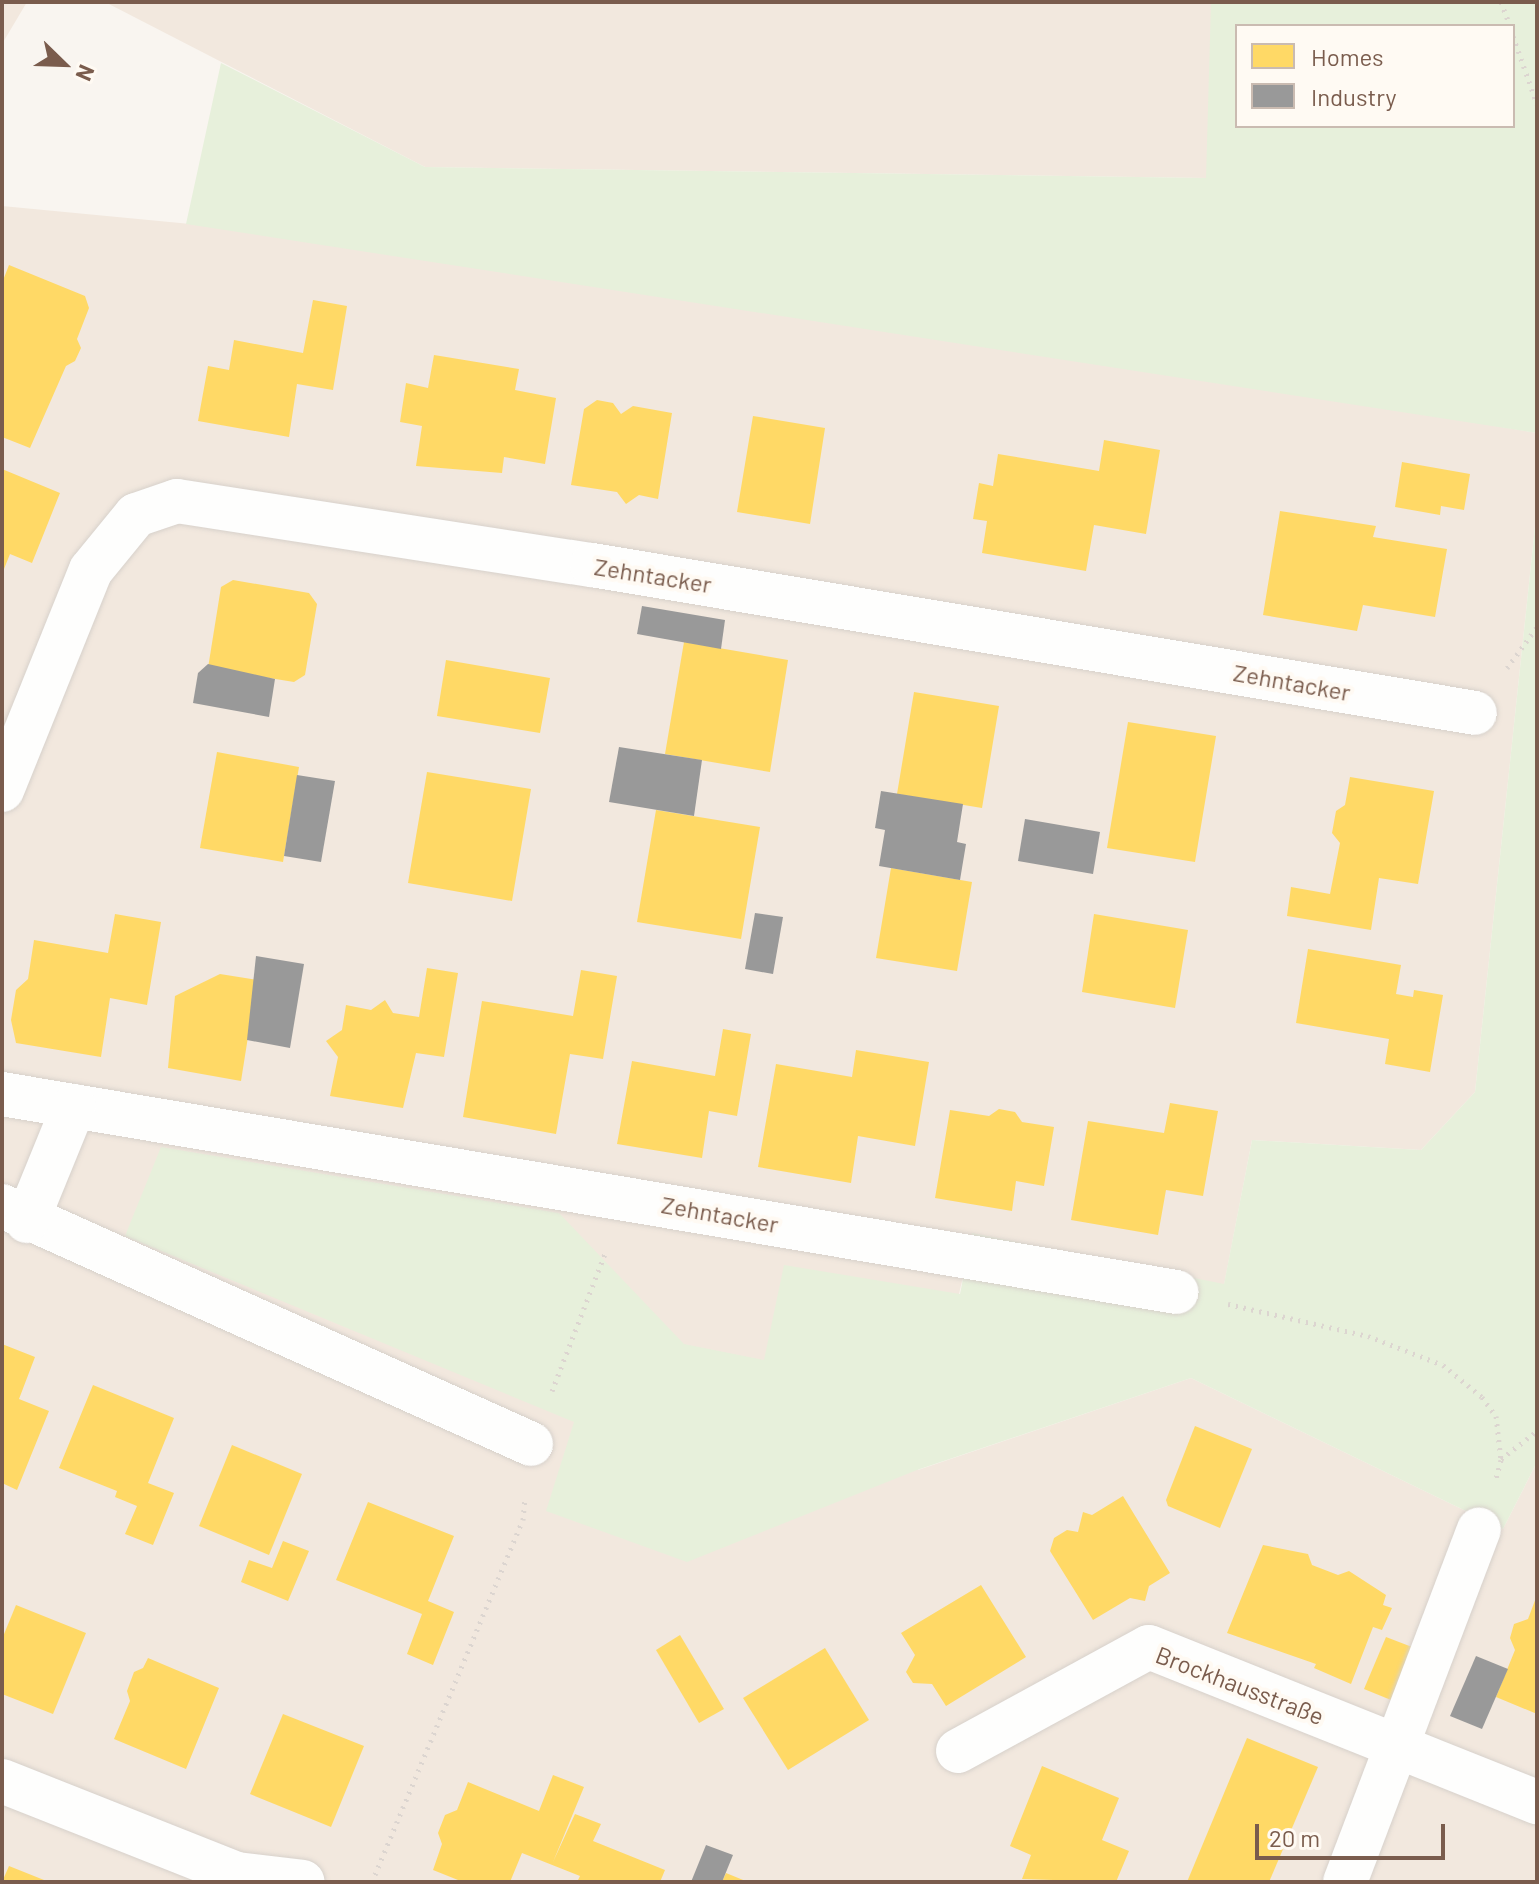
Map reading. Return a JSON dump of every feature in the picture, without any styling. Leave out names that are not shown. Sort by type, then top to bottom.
[{"type":"street","name":"Zehntacker","points":[[2,790],[91,570],[136,515],[177,501],[592,565],[1475,713]]},
{"type":"street","name":"Zehntacker","points":[[2,1094],[1176,1292]]},
{"type":"street","points":[[74,1106],[14,1214],[531,1444]]},
{"type":"street","points":[[1345,1882],[1399,1747],[1479,1530]]},
{"type":"street","name":"Brockhausstraße","points":[[958,1751],[1149,1647],[1537,1802]]},
{"type":"street","points":[[2,1781],[237,1874],[303,1882]]},
{"type":"path","points":[[1501,2],[1509,24]]},
{"type":"path","points":[[1515,42],[1537,104]]},
{"type":"path","points":[[1176,1292],[1368,1336],[1443,1365],[1482,1397],[1496,1416],[1501,1460],[1479,1530]]},
{"type":"path","points":[[1501,1460],[1537,1431]]},
{"type":"path","points":[[372,1882],[458,1676]]},
{"type":"shaded area","points":[[2,2],[27,2],[2,44]]},
{"type":"shaded area","points":[[105,2],[1214,2],[1207,178],[425,167]]},
{"type":"shaded area","points":[[2,206],[464,250],[1537,433],[1537,508],[1475,1092],[1421,1150],[1252,1140],[1224,1285],[973,1234],[918,1470],[1191,1378],[1503,1529],[1537,1462],[1537,1882],[2,1882]]},
{"type":"green space","points":[[1211,2],[1537,2],[1537,433],[186,224],[221,63],[425,167],[1206,178]]},
{"type":"green space","points":[[1537,508],[1537,1462],[1503,1529],[1191,1378],[917,1470],[687,1562],[546,1511],[574,1422],[125,1236],[161,1147],[559,1213],[684,1344],[764,1360],[784,1265],[960,1294],[972,1233],[1224,1284],[1252,1140],[1421,1150],[1475,1092]]},
{"type":"building: Homes","points":[[9,265],[85,296],[89,308],[77,339],[81,348],[75,361],[66,366],[30,448],[2,437],[2,283]]},
{"type":"building: Homes","points":[[313,300],[347,306],[333,390],[297,384],[289,437],[198,421],[208,366],[229,370],[234,340],[303,353]]},
{"type":"building: Homes","points":[[434,355],[519,369],[515,390],[556,398],[545,464],[504,457],[502,473],[416,466],[422,426],[400,422],[406,383],[428,388]]},
{"type":"building: Homes","points":[[597,400],[613,403],[621,414],[633,406],[672,413],[658,499],[639,495],[626,504],[617,492],[571,485],[584,409]]},
{"type":"building: Homes","points":[[753,416],[825,428],[810,524],[737,512]]},
{"type":"building: Homes","points":[[1104,440],[1160,450],[1146,534],[1094,525],[1086,571],[982,553],[987,521],[973,519],[979,483],[993,486],[998,454],[1099,471]]},
{"type":"building: Homes","points":[[1402,462],[1470,474],[1464,510],[1441,506],[1440,515],[1395,507]]},
{"type":"building: Homes","points":[[2,469],[60,493],[32,563],[10,554],[2,574]]},
{"type":"building: Homes","points":[[1280,511],[1376,526],[1373,537],[1447,549],[1435,617],[1363,605],[1357,631],[1263,615]]},
{"type":"building: Homes","points":[[233,580],[309,593],[317,604],[305,675],[294,682],[208,668],[221,587]]},
{"type":"building: Homes","points":[[684,642],[788,660],[770,772],[665,754]]},
{"type":"building: Homes","points":[[446,660],[550,678],[540,733],[437,716]]},
{"type":"building: Homes","points":[[914,692],[999,706],[982,808],[897,794]]},
{"type":"building: Homes","points":[[1128,722],[1216,736],[1195,862],[1107,848]]},
{"type":"building: Homes","points":[[217,752],[299,767],[283,862],[200,848]]},
{"type":"building: Homes","points":[[427,772],[531,789],[512,901],[408,883]]},
{"type":"building: Homes","points":[[1350,777],[1434,791],[1418,884],[1379,878],[1371,930],[1287,916],[1291,887],[1330,894],[1340,843],[1332,833],[1336,811],[1345,805]]},
{"type":"building: Homes","points":[[656,810],[760,827],[741,939],[637,922]]},
{"type":"building: Homes","points":[[891,868],[972,882],[957,971],[876,958]]},
{"type":"building: Homes","points":[[115,914],[161,922],[147,1005],[110,998],[101,1057],[16,1043],[11,1020],[16,990],[28,979],[34,940],[108,953]]},
{"type":"building: Homes","points":[[1094,914],[1188,930],[1175,1008],[1082,992]]},
{"type":"building: Homes","points":[[1308,949],[1401,965],[1396,994],[1413,997],[1414,990],[1443,995],[1430,1072],[1385,1064],[1389,1039],[1296,1023]]},
{"type":"building: Homes","points":[[427,968],[458,973],[444,1057],[416,1053],[403,1108],[330,1096],[338,1057],[326,1041],[342,1030],[346,1005],[371,1010],[385,1000],[393,1013],[419,1017]]},
{"type":"building: Homes","points":[[581,970],[617,976],[603,1059],[570,1054],[556,1134],[463,1117],[482,1001],[573,1016]]},
{"type":"building: Homes","points":[[220,974],[257,980],[241,1081],[168,1068],[175,996]]},
{"type":"building: Homes","points":[[723,1029],[751,1034],[737,1116],[709,1111],[702,1158],[617,1144],[632,1061],[715,1076]]},
{"type":"building: Homes","points":[[856,1050],[929,1062],[915,1146],[858,1136],[851,1183],[758,1167],[776,1064],[852,1077]]},
{"type":"building: Homes","points":[[1170,1103],[1218,1111],[1203,1196],[1166,1190],[1158,1235],[1071,1220],[1088,1121],[1164,1133]]},
{"type":"building: Homes","points":[[999,1109],[1015,1112],[1022,1122],[1054,1127],[1044,1186],[1016,1181],[1012,1211],[935,1198],[950,1110],[989,1116]]},
{"type":"building: Homes","points":[[2,1344],[35,1357],[19,1399],[49,1411],[17,1490],[2,1483]]},
{"type":"building: Homes","points":[[93,1385],[174,1418],[148,1483],[174,1493],[153,1545],[125,1534],[137,1506],[115,1497],[117,1491],[59,1468]]},
{"type":"building: Homes","points":[[1195,1426],[1252,1449],[1220,1528],[1168,1506],[1166,1500]]},
{"type":"building: Homes","points":[[232,1445],[302,1474],[269,1555],[199,1526]]},
{"type":"building: Homes","points":[[1123,1496],[1170,1573],[1149,1586],[1145,1601],[1130,1598],[1093,1620],[1050,1551],[1054,1538],[1067,1530],[1078,1532],[1083,1512],[1092,1515]]},
{"type":"building: Homes","points":[[368,1502],[454,1536],[428,1601],[454,1612],[433,1665],[407,1654],[422,1614],[336,1580]]},
{"type":"building: Homes","points":[[283,1541],[309,1551],[288,1601],[241,1582],[249,1560],[272,1568]]},
{"type":"building: Homes","points":[[1263,1545],[1308,1554],[1312,1565],[1338,1575],[1349,1571],[1386,1595],[1383,1605],[1392,1608],[1382,1630],[1373,1627],[1351,1684],[1314,1668],[1316,1664],[1227,1633]]},
{"type":"building: Homes","points":[[981,1585],[1026,1657],[946,1706],[932,1684],[913,1683],[906,1672],[915,1655],[901,1633]]},
{"type":"building: Homes","points":[[1537,1595],[1537,1714],[1496,1697],[1515,1650],[1510,1638],[1514,1624],[1528,1619]]},
{"type":"building: Homes","points":[[16,1605],[86,1633],[53,1714],[2,1694],[2,1639]]},
{"type":"building: Homes","points":[[680,1635],[724,1709],[699,1723],[656,1650]]},
{"type":"building: Homes","points":[[1386,1637],[1412,1647],[1391,1700],[1364,1689]]},
{"type":"building: Homes","points":[[825,1648],[869,1720],[788,1770],[743,1698]]},
{"type":"building: Homes","points":[[148,1658],[219,1688],[186,1769],[114,1739],[130,1701],[127,1691],[134,1672],[143,1668]]},
{"type":"building: Homes","points":[[283,1714],[364,1746],[331,1827],[250,1794]]},
{"type":"building: Homes","points":[[1247,1738],[1318,1767],[1269,1882],[1187,1882]]},
{"type":"building: Homes","points":[[1042,1766],[1119,1798],[1102,1840],[1129,1851],[1116,1882],[1022,1879],[1031,1855],[1010,1846]]},
{"type":"building: Homes","points":[[553,1775],[584,1787],[553,1862],[575,1814],[601,1824],[593,1841],[665,1870],[660,1882],[577,1882],[580,1876],[522,1853],[510,1882],[463,1882],[433,1870],[442,1844],[438,1833],[445,1815],[457,1810],[468,1782],[539,1811]]},
{"type":"building: Homes","points":[[9,1866],[49,1882],[2,1882]]},
{"type":"building: Homes","points":[[726,1873],[748,1882],[722,1882]]},
{"type":"building: Industry","points":[[642,606],[725,620],[721,649],[637,634]]},
{"type":"building: Industry","points":[[208,664],[275,679],[269,717],[193,703],[198,673]]},
{"type":"building: Industry","points":[[619,747],[702,760],[694,816],[609,802]]},
{"type":"building: Industry","points":[[297,775],[335,781],[321,862],[284,856]]},
{"type":"building: Industry","points":[[881,791],[963,804],[957,842],[966,844],[960,880],[879,866],[885,830],[875,828]]},
{"type":"building: Industry","points":[[1025,819],[1100,832],[1093,874],[1018,861]]},
{"type":"building: Industry","points":[[755,913],[783,917],[773,974],[745,969]]},
{"type":"building: Industry","points":[[256,956],[304,964],[290,1048],[247,1040]]},
{"type":"building: Industry","points":[[1476,1656],[1508,1669],[1482,1729],[1450,1716]]},
{"type":"building: Industry","points":[[706,1845],[733,1855],[722,1882],[691,1882]]}]
